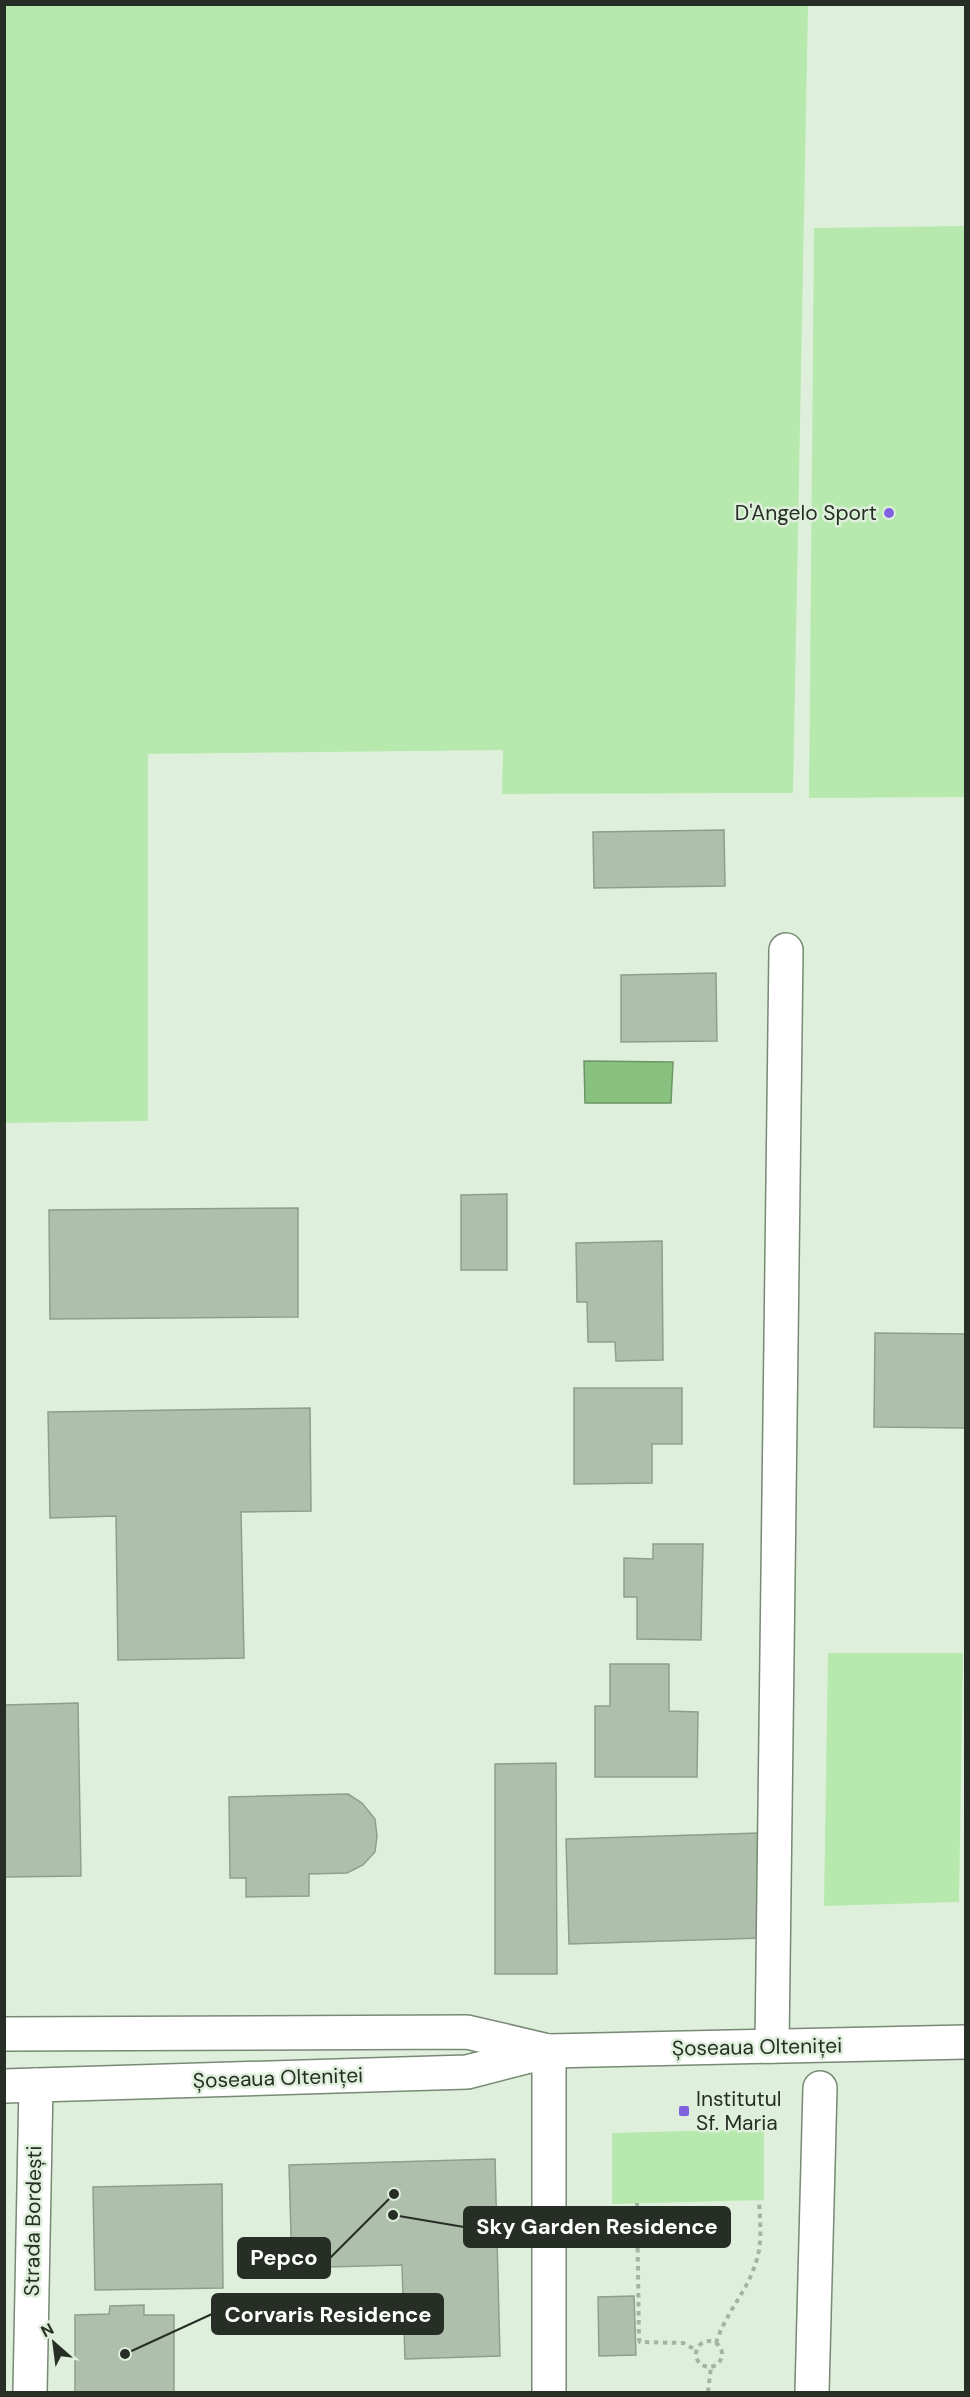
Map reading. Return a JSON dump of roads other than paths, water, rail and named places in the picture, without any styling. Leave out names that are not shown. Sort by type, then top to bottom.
[{"type":"main road","points":[[772,2046],[786,950]]},
{"type":"main road","name":"Șoseaua Olteniței","points":[[4,2034],[467,2032],[549,2051]]},
{"type":"main road","name":"Șoseaua Olteniței","points":[[20,2085],[466,2072],[549,2051],[966,2042]]},
{"type":"main road","points":[[549,2051],[549,2392]]},
{"type":"main road","name":"Strada Bordești","points":[[20,2085],[30,2392]]},
{"type":"main road","points":[[812,2392],[820,2088]]},
{"type":"place","name":"D'Angelo Sport","points":[[889,513]]},
{"type":"place","name":"Institutul Sf. Maria","points":[[684,2111]]},
{"type":"place","name":"Pepco","points":[[394,2194]]},
{"type":"place","name":"Sky Garden Residence","points":[[393,2215]]},
{"type":"place","name":"Corvaris Residence","points":[[125,2354]]}]
